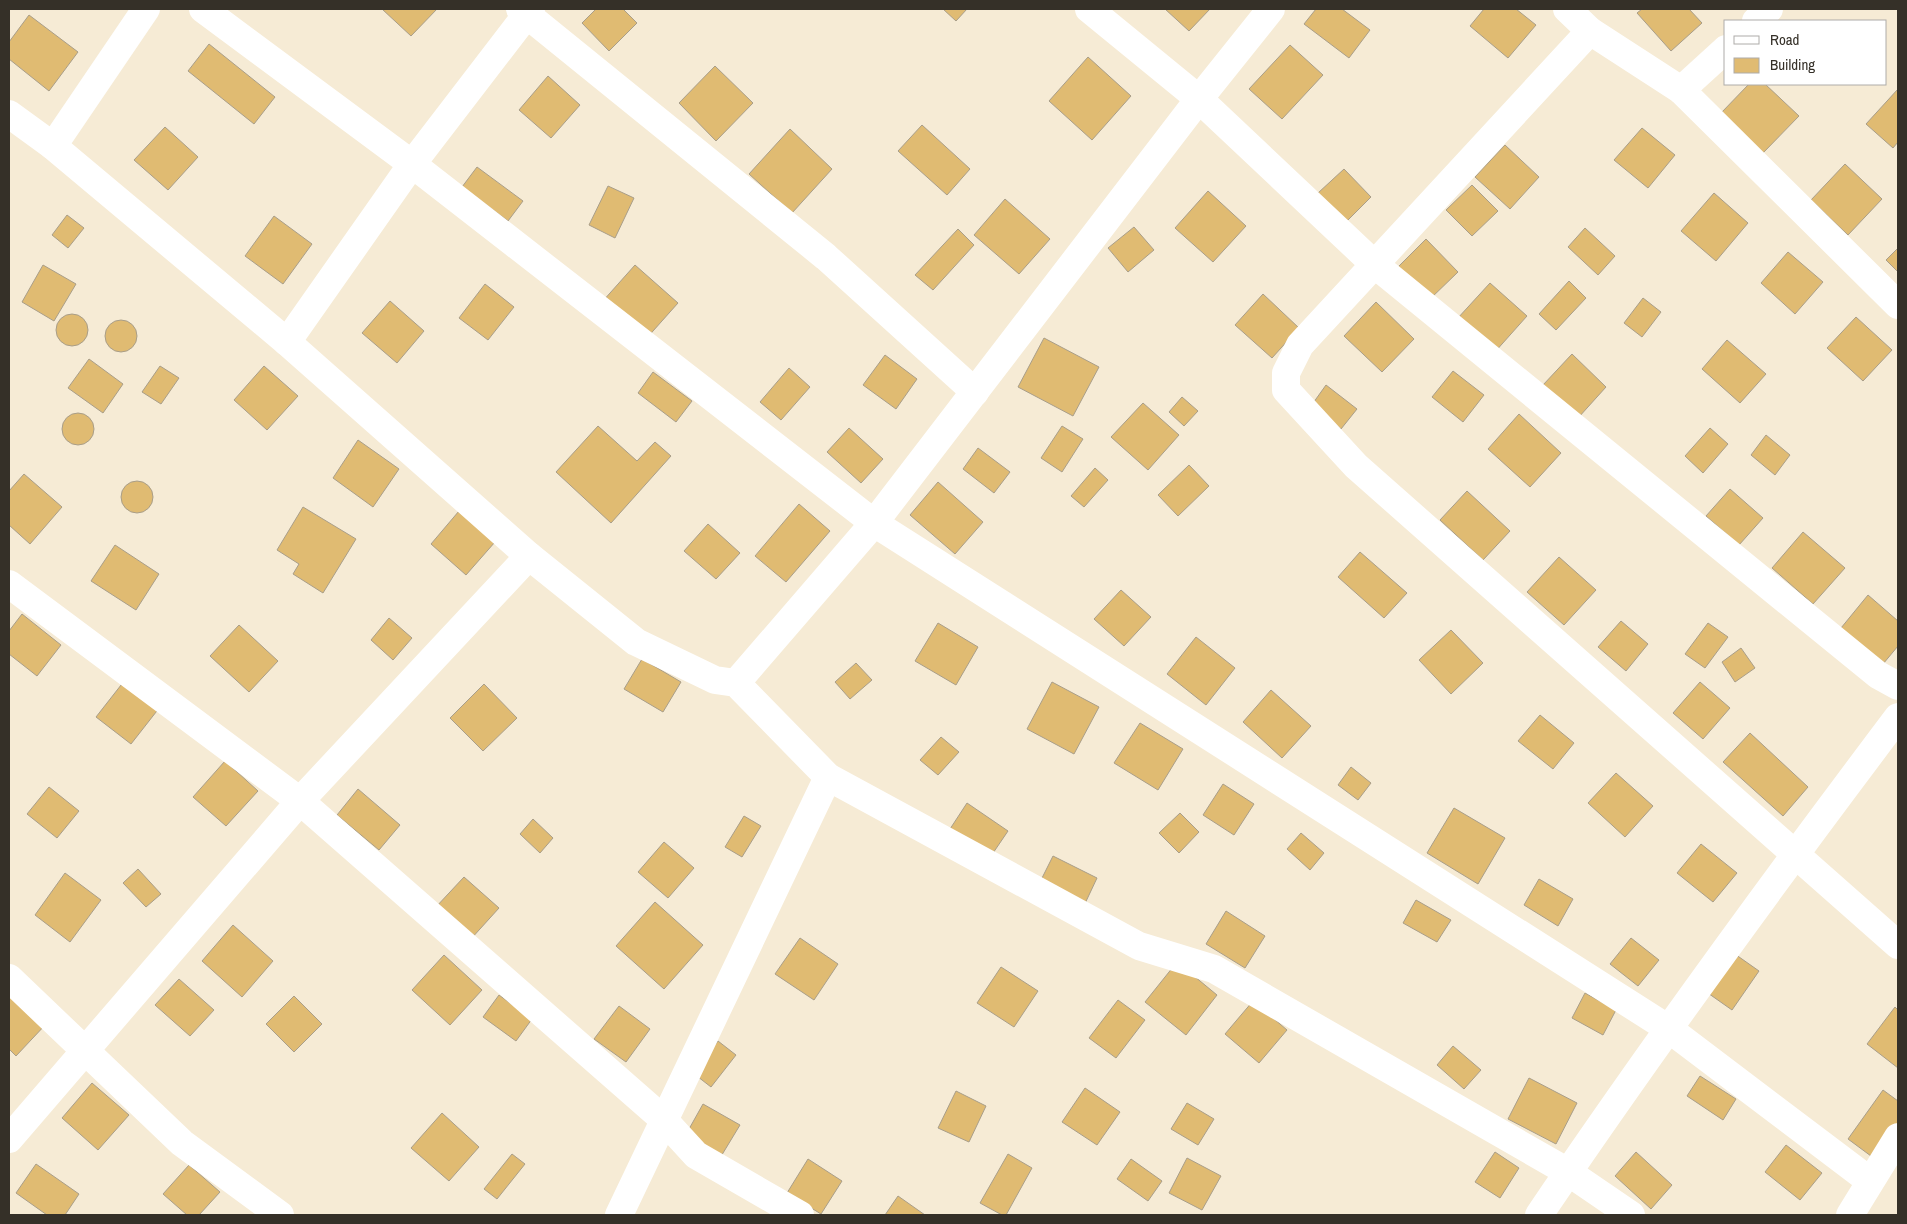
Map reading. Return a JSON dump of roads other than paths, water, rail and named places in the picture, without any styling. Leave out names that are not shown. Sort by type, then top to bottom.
[{"type":"street","points":[[53,146],[146,9]]},
{"type":"street","points":[[203,9],[412,164],[874,522],[1669,1029],[1870,1181]]},
{"type":"street","points":[[1089,9],[1199,99],[1374,264],[1878,676],[1898,686]]},
{"type":"street","points":[[736,684],[874,522],[1199,99],[1271,9]]},
{"type":"street","points":[[1567,9],[1590,31],[1682,90],[1898,305]]},
{"type":"street","points":[[1757,20],[1769,9]]},
{"type":"street","points":[[287,342],[412,164],[526,11],[826,257],[975,392]]},
{"type":"street","points":[[1590,31],[1300,345],[1286,373],[1286,390],[1356,466],[1898,945]]},
{"type":"street","points":[[1682,90],[1724,51]]},
{"type":"street","points":[[9,114],[53,146],[287,342],[530,556],[636,642],[714,680],[736,684],[828,777],[1139,946],[1214,969],[1568,1172],[1630,1215]]},
{"type":"street","points":[[9,1139],[300,801],[530,556]]},
{"type":"street","points":[[9,584],[300,801],[663,1119],[696,1155],[800,1215]]},
{"type":"street","points":[[1539,1215],[1794,855],[1898,717]]},
{"type":"street","points":[[619,1215],[663,1119],[828,777]]},
{"type":"street","points":[[9,978],[182,1143],[280,1215]]},
{"type":"street","points":[[1850,1215],[1898,1137]]}]
